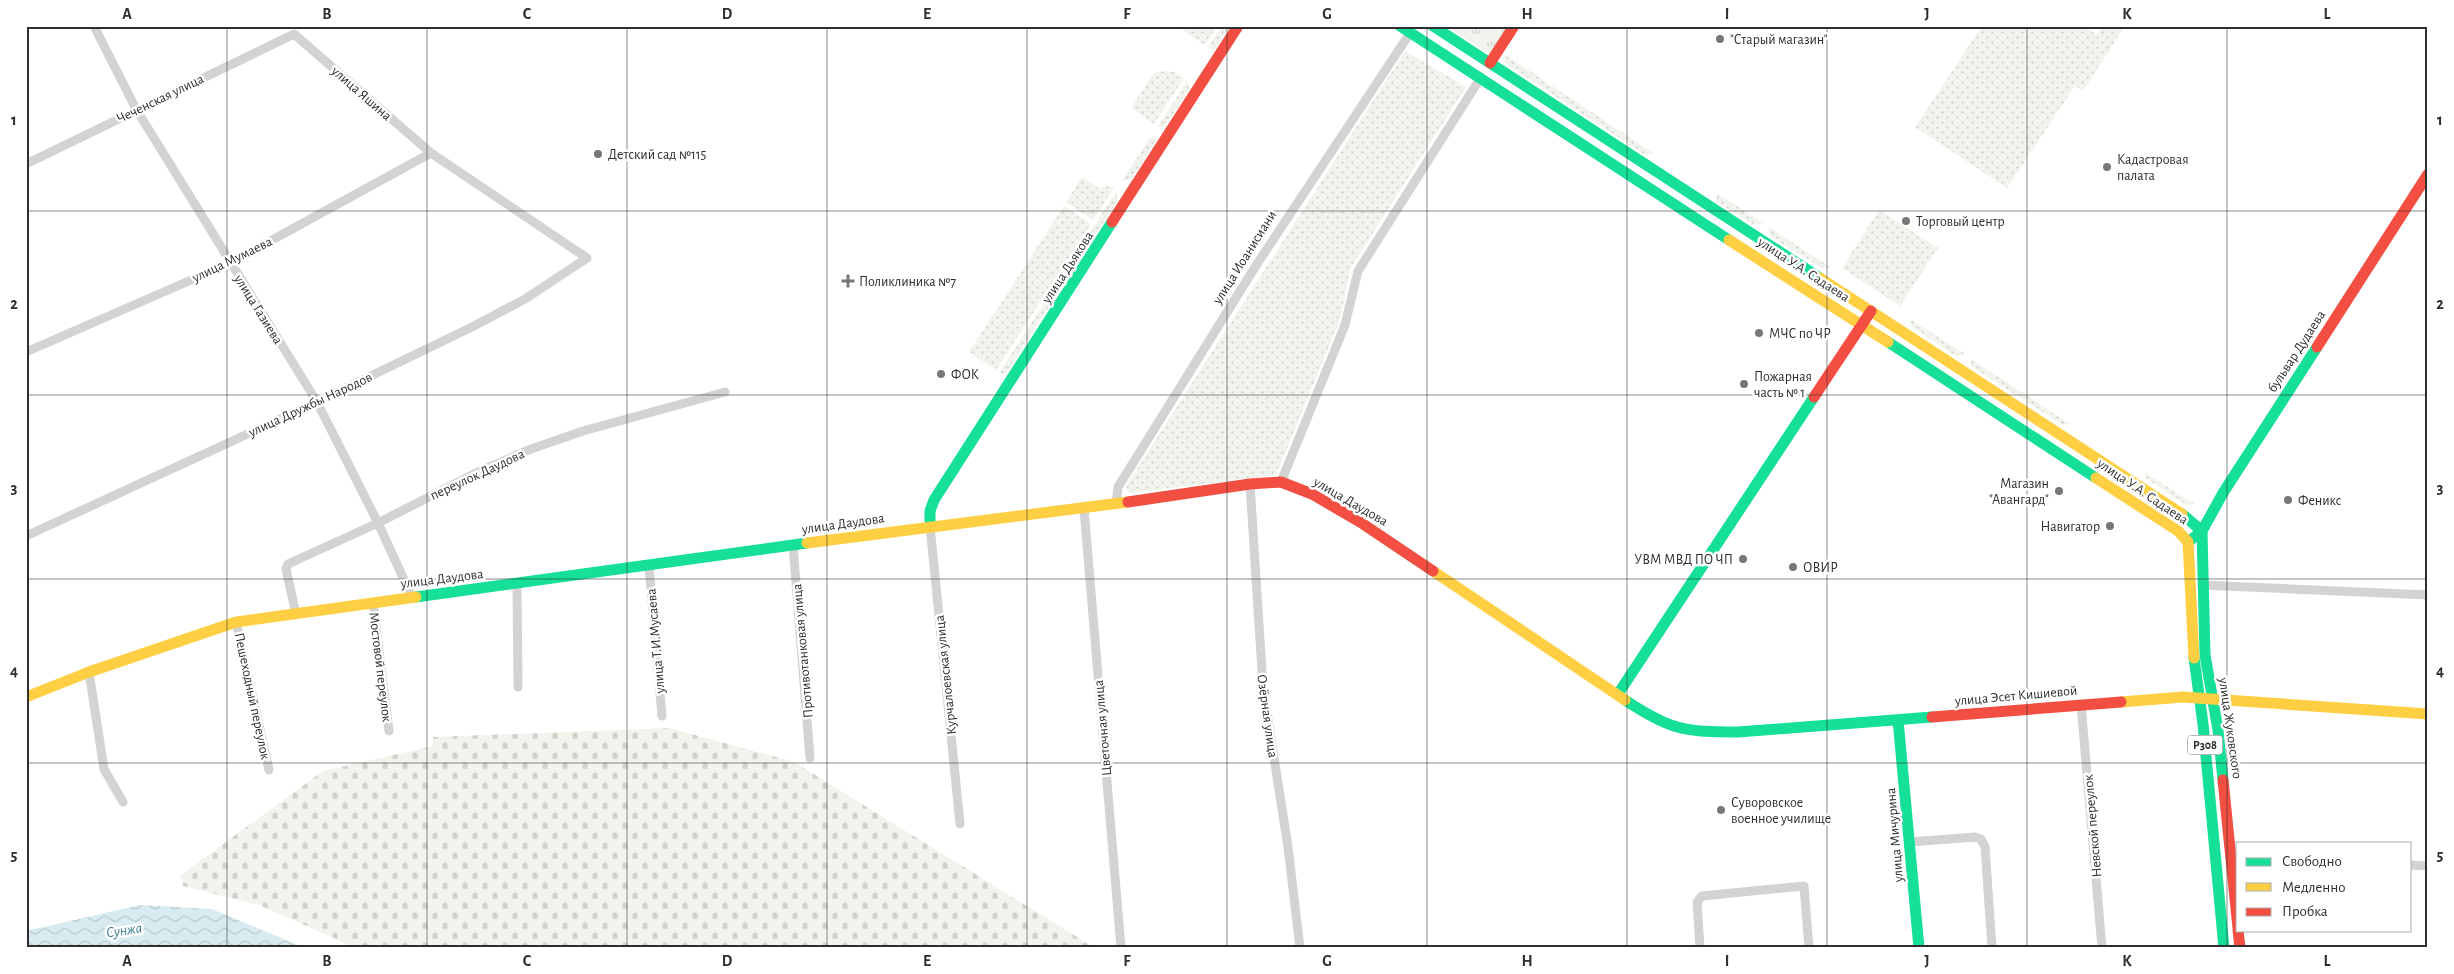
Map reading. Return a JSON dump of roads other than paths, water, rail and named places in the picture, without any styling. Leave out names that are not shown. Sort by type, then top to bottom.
[{"type":"street","name":"улица Газиева","points":[[94,26],[136,109],[317,402],[378,523],[412,597]]},
{"type":"street","name":"улица Дьякова","points":[[930,526],[930,511],[934,500],[1238,26]]},
{"type":"street","name":"улица У.А. Садаева","points":[[1400,26],[2178,530],[2188,542]]},
{"type":"street","name":"улица У.А. Садаева","points":[[1433,26],[2188,517],[2202,531]]},
{"type":"street","points":[[1490,63],[1514,26]]},
{"type":"street","name":"улица Иоанисиани","points":[[1116,504],[1118,487],[1257,264],[1410,33]]},
{"type":"street","name":"Чеченская улица","points":[[26,164],[294,34]]},
{"type":"street","name":"улица Яшина","points":[[294,34],[431,153],[587,258]]},
{"type":"street","points":[[1281,482],[1345,325],[1358,270],[1481,77]]},
{"type":"street","name":"улица Мумаева","points":[[26,352],[230,263],[431,153]]},
{"type":"street","name":"бульвар Дудаева","points":[[2188,542],[2202,531],[2223,492],[2428,174]]},
{"type":"street","name":"улица Дружбы Народов","points":[[26,536],[317,402],[526,299],[587,258]]},
{"type":"street","points":[[1618,694],[1871,311]]},
{"type":"street","name":"переулок Даудова","points":[[296,614],[286,566],[378,523],[478,472],[531,449],[582,431],[725,392]]},
{"type":"street","name":"улица Даудова","points":[[26,697],[89,672],[236,622],[930,526],[1084,509],[1250,484],[1281,482],[1312,494],[1360,522],[1618,694]]},
{"type":"street","name":"Озёрная улица","points":[[1250,484],[1263,687],[1288,846],[1300,948]]},
{"type":"street","name":"Цветочная улица","points":[[1084,509],[1120,948]]},
{"type":"street","name":"Курчалоевская улица","points":[[930,526],[960,824]]},
{"type":"street","name":"улица Жуковского","points":[[2202,531],[2205,655],[2218,730],[2234,851],[2236,890]]},
{"type":"street","name":"P308","points":[[2188,542],[2193,654],[2203,724],[2224,948]]},
{"type":"street","name":"Противотанковая улица","points":[[793,545],[810,758]]},
{"type":"street","name":"улица Т.И.Мусаева","points":[[649,566],[662,716]]},
{"type":"street","points":[[517,584],[518,687]]},
{"type":"street","points":[[2202,585],[2428,595]]},
{"type":"street","name":"Мостовой переулок","points":[[373,603],[389,731]]},
{"type":"street","name":"Пешеходный переулок","points":[[236,622],[269,770]]},
{"type":"street","points":[[89,672],[104,769],[123,802]]},
{"type":"street","name":"улица Эсет Кишиевой","points":[[1618,694],[1656,720],[1674,729],[1690,732],[1738,732],[2183,697],[2428,714]]},
{"type":"street","name":"Невской переулок","points":[[2081,704],[2102,948]]},
{"type":"street","name":"улица Мичурина","points":[[1898,720],[1919,948]]},
{"type":"street","points":[[1910,842],[1975,837],[1981,839],[1985,847],[1992,948]]},
{"type":"street","points":[[2412,864],[2428,866]]},
{"type":"street","points":[[1700,948],[1697,902],[1702,896],[1804,886],[1810,948]]},
{"type":"street","name":"улица Жуковского","points":[[2238,932],[2240,948]]},
{"type":"water","name":"Сунжа","points":[[140,905],[212,909],[305,948],[26,948],[26,931]]},
{"type":"place","name":"\"Старый магазин\"","points":[[1720,39]]},
{"type":"place","name":"Детский сад №115","points":[[598,154]]},
{"type":"place","name":"Кадастровая палата","points":[[2107,167]]},
{"type":"place","name":"Торговый центр","points":[[1906,221]]},
{"type":"place","name":"Поликлиника №7","points":[[848,281]]},
{"type":"place","name":"МЧС по ЧР","points":[[1759,333]]},
{"type":"place","name":"ФОК","points":[[941,374]]},
{"type":"place","name":"Пожарная часть № 1","points":[[1744,384]]},
{"type":"place","name":"Магазин \"Авангард\"","points":[[2059,491]]},
{"type":"place","name":"Феникс","points":[[2288,500]]},
{"type":"place","name":"Навигатор","points":[[2110,526]]},
{"type":"place","name":"УВМ МВД ПО ЧП","points":[[1743,559]]},
{"type":"place","name":"ОВИР","points":[[1793,567]]},
{"type":"place","name":"Суворовское военное училище","points":[[1721,810]]}]
